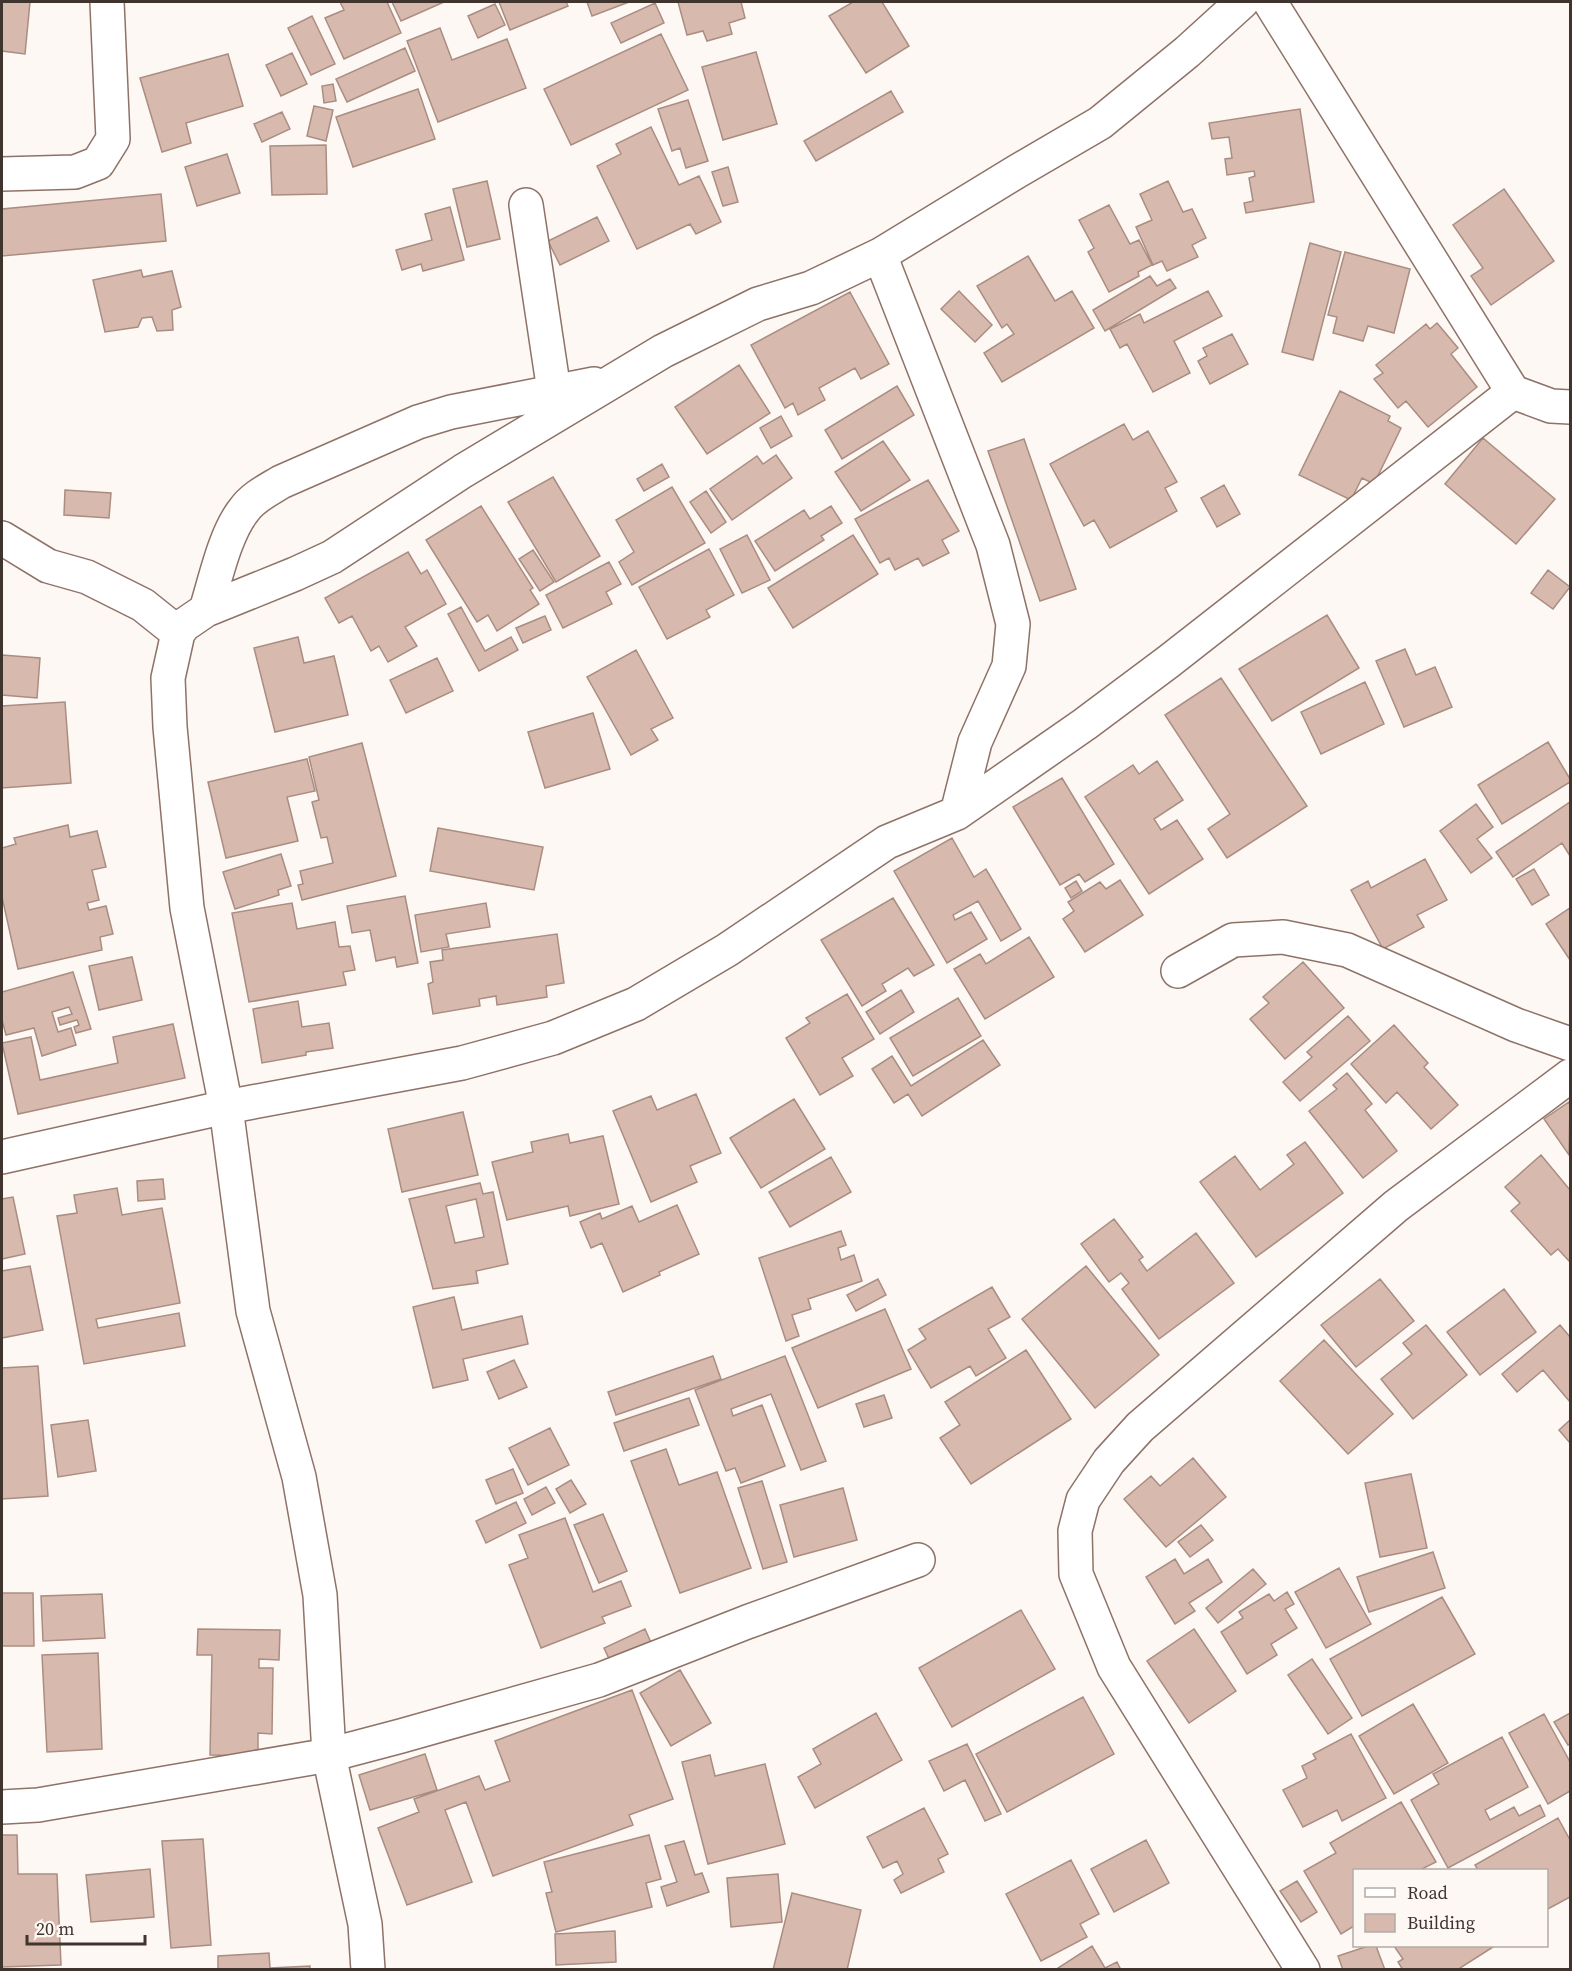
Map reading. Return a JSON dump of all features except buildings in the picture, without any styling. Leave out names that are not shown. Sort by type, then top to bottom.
[{"type":"street","points":[[2,174],[75,172],[98,163],[113,139],[107,2]]},
{"type":"street","points":[[368,1970],[365,1924],[329,1755],[320,1595],[299,1477],[253,1311],[226,1107],[187,908],[170,727],[168,678],[178,633],[184,625],[206,610],[332,557],[463,471],[540,426],[611,380],[663,351],[758,304],[812,288],[880,255],[1100,123],[1187,52],[1242,2]]},
{"type":"street","points":[[1270,2],[1513,392],[1551,406],[1570,407]]},
{"type":"street","points":[[526,205],[554,391]]},
{"type":"street","points":[[880,255],[993,544],[1013,624],[1009,666],[975,742],[957,813]]},
{"type":"street","points":[[206,610],[234,526],[244,510],[264,492],[281,482],[418,422],[451,412],[611,380]]},
{"type":"street","points":[[2,1157],[226,1107],[462,1063],[552,1038],[636,1004],[727,950],[887,842],[957,813],[1085,724],[1168,662],[1513,392]]},
{"type":"street","points":[[2,538],[48,566],[87,577],[143,605],[178,633]]},
{"type":"street","points":[[1178,971],[1233,940],[1283,938],[1347,950],[1516,1025],[1570,1044]]},
{"type":"street","points":[[1303,1970],[1114,1667],[1076,1574],[1075,1532],[1083,1500],[1109,1461],[1140,1427],[1166,1404],[1396,1206],[1570,1076]]},
{"type":"street","points":[[2,1807],[38,1805],[329,1755],[599,1680],[747,1622],[918,1560]]}]
